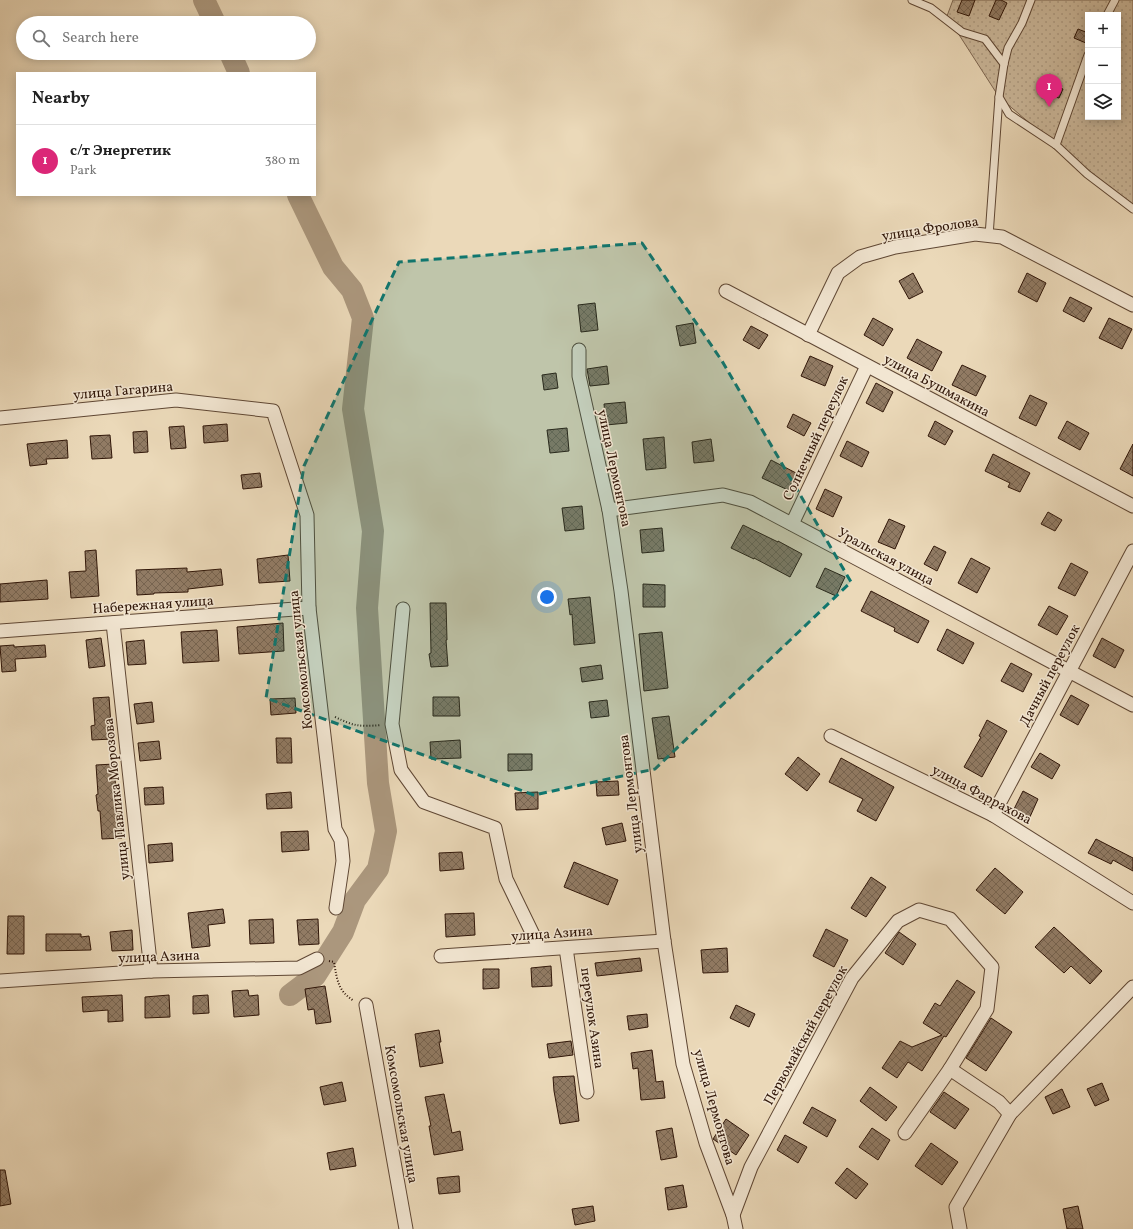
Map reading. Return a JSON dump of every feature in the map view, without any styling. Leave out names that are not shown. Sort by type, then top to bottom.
[{"type":"street","name":"улица Фролова","points":[[808,335],[838,273],[860,257],[895,247],[975,234],[1002,237],[1133,305]]},
{"type":"street","name":"улица Бушмакина","points":[[726,291],[1133,506]]},
{"type":"street","name":"улица Лермонтова","points":[[579,350],[579,376],[609,510],[621,591],[664,941],[683,1064],[706,1143],[733,1215],[736,1229]]},
{"type":"street","name":"Солнечный переулок","points":[[792,524],[867,366]]},
{"type":"street","name":"улица Гагарина","points":[[0,418],[176,400],[273,411]]},
{"type":"street","name":"Комсомольская улица","points":[[273,411],[307,515],[309,608],[335,830],[341,840],[343,861],[336,908]]},
{"type":"street","name":"Уральская улица","points":[[609,510],[723,495],[750,502],[1133,705]]},
{"type":"street","name":"Дачный переулок","points":[[994,815],[1133,551]]},
{"type":"street","name":"Набережная улица","points":[[0,631],[309,608]]},
{"type":"street","points":[[403,609],[392,724],[401,770],[424,802],[495,828],[506,879],[540,950]]},
{"type":"street","name":"улица Павлика Морозова","points":[[113,623],[151,971]]},
{"type":"street","name":"улица Фаррахова","points":[[831,736],[994,815],[1133,903]]},
{"type":"street","name":"Первомайский переулок","points":[[733,1215],[752,1167],[852,978],[898,921],[919,910],[950,919],[992,967],[987,1009],[950,1069],[905,1133]]},
{"type":"street","name":"улица Азина","points":[[441,956],[664,941]]},
{"type":"street","name":"переулок Азина","points":[[566,948],[588,1092]]},
{"type":"street","name":"улица Азина","points":[[0,981],[151,971],[299,968],[317,959]]},
{"type":"street","points":[[960,1229],[956,1207],[1010,1114],[1133,987]]},
{"type":"street","name":"Комсомольская улица","points":[[366,1005],[406,1229]]},
{"type":"street","points":[[950,1069],[999,1102],[1010,1114]]},
{"type":"lane","points":[[912,0],[931,8],[962,32],[985,39],[1004,64]]},
{"type":"lane","points":[[989,236],[999,97],[1004,64],[1008,48],[1022,23],[1031,0]]},
{"type":"lane","points":[[1109,12],[1115,0]]},
{"type":"lane","points":[[1056,145],[1085,63]]},
{"type":"lane","points":[[999,97],[1009,114],[1056,145],[1087,174],[1133,209]]},
{"type":"path","points":[[321,711],[352,726],[362,727],[380,725]]},
{"type":"path","points":[[334,962],[337,982],[344,995],[355,1002],[366,1005]]},
{"type":"highlighted area","points":[[642,243],[722,361],[851,582],[655,769],[534,795],[266,698],[304,466],[399,262]]},
{"type":"shaded area","points":[[953,0],[1133,0],[1133,205],[1046,137],[999,97],[947,16]]},
{"type":"building","points":[[962,0],[975,0],[969,16],[957,12]]},
{"type":"building","points":[[996,0],[1001,0],[1007,3],[999,20],[989,16]]},
{"type":"building","points":[[1078,29],[1085,32],[1085,43],[1074,38]]},
{"type":"building","points":[[1051,85],[1063,89],[1059,98],[1048,93]]},
{"type":"building","points":[[913,273],[923,292],[909,299],[899,281]]},
{"type":"building","points":[[1027,273],[1046,283],[1037,302],[1018,292]]},
{"type":"building","points":[[1070,297],[1092,308],[1084,322],[1063,311]]},
{"type":"building","points":[[595,303],[598,330],[581,332],[578,305]]},
{"type":"building","points":[[873,318],[893,329],[883,346],[864,335]]},
{"type":"building","points":[[1109,318],[1132,329],[1122,349],[1099,338]]},
{"type":"building","points":[[693,323],[696,343],[680,346],[676,326]]},
{"type":"building","points":[[751,326],[768,335],[759,349],[743,340]]},
{"type":"building","points":[[917,339],[942,352],[932,371],[907,358]]},
{"type":"building","points":[[810,356],[833,366],[825,386],[801,376]]},
{"type":"building","points":[[962,365],[986,376],[976,396],[952,385]]},
{"type":"building","points":[[607,366],[609,384],[590,386],[587,369]]},
{"type":"building","points":[[556,373],[558,388],[544,390],[542,375]]},
{"type":"building","points":[[876,383],[893,392],[883,412],[866,403]]},
{"type":"building","points":[[1030,395],[1047,403],[1036,426],[1019,418]]},
{"type":"building","points":[[625,402],[627,423],[606,425],[604,404]]},
{"type":"building","points":[[793,414],[811,423],[804,436],[787,427]]},
{"type":"building","points":[[935,421],[953,431],[945,445],[928,436]]},
{"type":"building","points":[[1067,421],[1089,433],[1080,450],[1058,438]]},
{"type":"building","points":[[227,424],[228,441],[204,443],[203,426]]},
{"type":"building","points":[[184,426],[186,448],[171,449],[169,427]]},
{"type":"building","points":[[567,428],[569,451],[550,453],[547,430]]},
{"type":"building","points":[[147,431],[148,452],[134,453],[133,432]]},
{"type":"building","points":[[110,435],[112,458],[92,459],[90,436]]},
{"type":"building","points":[[664,437],[666,468],[646,470],[643,439]]},
{"type":"building","points":[[711,439],[714,461],[694,463],[692,442]]},
{"type":"building","points":[[67,440],[68,458],[46,459],[47,464],[30,466],[27,444]]},
{"type":"building","points":[[847,441],[869,452],[862,467],[840,456]]},
{"type":"building","points":[[1133,444],[1133,476],[1120,469]]},
{"type":"building","points":[[993,454],[1030,473],[1020,492],[1008,487],[1010,483],[985,471]]},
{"type":"building","points":[[771,460],[796,473],[788,490],[762,478]]},
{"type":"building","points":[[260,473],[262,487],[243,489],[241,475]]},
{"type":"building","points":[[825,489],[842,497],[833,517],[816,509]]},
{"type":"building","points":[[582,506],[584,529],[565,531],[562,508]]},
{"type":"building","points":[[1048,512],[1062,520],[1055,531],[1041,524]]},
{"type":"building","points":[[889,519],[905,526],[895,549],[878,542]]},
{"type":"building","points":[[743,525],[802,554],[790,577],[731,548]]},
{"type":"building","points":[[662,528],[664,551],[642,553],[640,530]]},
{"type":"building","points":[[934,546],[946,552],[937,571],[924,564]]},
{"type":"building","points":[[96,550],[99,596],[71,598],[69,572],[86,571],[85,551]]},
{"type":"building","points":[[288,555],[290,581],[259,583],[257,559]]},
{"type":"building","points":[[971,558],[990,568],[977,593],[958,583]]},
{"type":"building","points":[[1071,563],[1088,572],[1075,596],[1058,588]]},
{"type":"building","points":[[187,568],[187,572],[221,569],[223,585],[188,589],[188,592],[137,595],[136,570]]},
{"type":"building","points":[[825,568],[845,577],[836,596],[816,587]]},
{"type":"building","points":[[47,580],[48,599],[0,602],[0,584]]},
{"type":"building","points":[[643,584],[665,585],[665,607],[643,607]]},
{"type":"building","points":[[871,591],[929,621],[918,643],[894,631],[895,628],[861,611]]},
{"type":"building","points":[[590,597],[595,643],[574,645],[572,614],[570,615],[568,599]]},
{"type":"building","points":[[430,603],[446,603],[448,666],[431,667],[429,654],[431,653]]},
{"type":"building","points":[[1049,606],[1068,616],[1057,635],[1038,625]]},
{"type":"building","points":[[283,623],[284,651],[239,654],[237,627]]},
{"type":"building","points":[[947,629],[974,643],[963,664],[937,650]]},
{"type":"building","points":[[217,630],[219,661],[183,663],[181,632]]},
{"type":"building","points":[[662,632],[668,688],[644,691],[639,634]]},
{"type":"building","points":[[101,638],[105,666],[89,668],[86,640]]},
{"type":"building","points":[[1102,638],[1124,650],[1115,668],[1093,656]]},
{"type":"building","points":[[144,640],[146,664],[128,665],[126,642]]},
{"type":"building","points":[[14,645],[14,647],[45,645],[46,657],[15,659],[16,671],[2,672],[0,646]]},
{"type":"building","points":[[1011,663],[1032,674],[1023,692],[1001,681]]},
{"type":"building","points":[[601,665],[603,679],[582,682],[580,668]]},
{"type":"building","points":[[1071,695],[1089,705],[1078,725],[1060,715]]},
{"type":"building","points":[[109,697],[112,739],[92,740],[91,726],[95,725],[93,698]]},
{"type":"building","points":[[433,697],[459,697],[460,716],[433,716]]},
{"type":"building","points":[[295,698],[296,713],[271,715],[270,699]]},
{"type":"building","points":[[607,700],[609,716],[591,718],[589,702]]},
{"type":"building","points":[[152,702],[154,722],[137,724],[134,704]]},
{"type":"building","points":[[669,716],[675,757],[658,759],[652,718]]},
{"type":"building","points":[[987,720],[1007,731],[982,777],[964,767],[981,737],[979,736]]},
{"type":"building","points":[[276,738],[291,738],[292,763],[277,763]]},
{"type":"building","points":[[460,740],[461,758],[431,759],[430,742]]},
{"type":"building","points":[[159,741],[161,759],[140,761],[138,743]]},
{"type":"building","points":[[1040,753],[1060,765],[1052,779],[1031,767]]},
{"type":"building","points":[[508,754],[532,754],[532,770],[508,771]]},
{"type":"building","points":[[798,757],[820,774],[807,791],[785,774]]},
{"type":"building","points":[[841,758],[894,787],[876,821],[857,811],[863,799],[829,782]]},
{"type":"building","points":[[114,764],[122,838],[102,839],[100,811],[98,811],[96,795],[98,794],[96,765]]},
{"type":"building","points":[[618,781],[619,795],[597,796],[596,782]]},
{"type":"building","points":[[163,787],[164,804],[145,805],[144,788]]},
{"type":"building","points":[[1023,791],[1038,799],[1029,819],[1013,811]]},
{"type":"building","points":[[291,792],[292,808],[267,809],[266,794]]},
{"type":"building","points":[[538,792],[538,809],[516,810],[515,793]]},
{"type":"building","points":[[622,823],[626,841],[606,845],[602,828]]},
{"type":"building","points":[[308,831],[309,850],[282,852],[281,832]]},
{"type":"building","points":[[1096,839],[1133,858],[1133,871],[1113,860],[1111,864],[1088,853]]},
{"type":"building","points":[[172,843],[173,861],[149,863],[148,845]]},
{"type":"building","points":[[462,852],[464,869],[440,871],[439,853]]},
{"type":"building","points":[[574,862],[618,880],[608,905],[564,887]]},
{"type":"building","points":[[995,868],[1023,892],[1005,914],[976,890]]},
{"type":"building","points":[[871,877],[886,887],[866,917],[851,908]]},
{"type":"building","points":[[223,909],[225,923],[208,925],[210,946],[192,948],[188,913]]},
{"type":"building","points":[[474,913],[475,935],[446,937],[445,914]]},
{"type":"building","points":[[8,916],[24,916],[24,954],[7,954]]},
{"type":"building","points":[[273,919],[274,943],[250,944],[249,920]]},
{"type":"building","points":[[318,919],[319,944],[299,945],[297,920]]},
{"type":"building","points":[[1054,927],[1102,971],[1090,984],[1071,966],[1064,973],[1035,947]]},
{"type":"building","points":[[826,929],[848,940],[834,967],[813,956]]},
{"type":"building","points":[[132,930],[133,950],[112,951],[110,932]]},
{"type":"building","points":[[899,932],[916,944],[903,965],[885,953]]},
{"type":"building","points":[[46,934],[81,934],[81,937],[89,936],[91,950],[46,951]]},
{"type":"building","points":[[727,948],[728,972],[703,973],[701,950]]},
{"type":"building","points":[[640,958],[642,971],[597,976],[595,963]]},
{"type":"building","points":[[551,966],[552,986],[532,987],[531,968]]},
{"type":"building","points":[[483,969],[499,969],[499,988],[483,989]]},
{"type":"building","points":[[957,980],[975,992],[946,1037],[944,1036],[922,1071],[908,1062],[897,1078],[882,1068],[900,1041],[912,1047],[942,1035],[923,1023],[935,1003],[940,1006]]},
{"type":"building","points":[[325,986],[331,1022],[316,1024],[314,1009],[308,1010],[305,989]]},
{"type":"building","points":[[248,990],[249,996],[258,995],[259,1015],[234,1017],[232,991]]},
{"type":"building","points":[[122,995],[123,1021],[108,1022],[108,1010],[83,1012],[82,997]]},
{"type":"building","points":[[169,995],[170,1017],[145,1018],[145,997]]},
{"type":"building","points":[[208,995],[209,1013],[193,1014],[193,996]]},
{"type":"building","points":[[736,1005],[755,1014],[749,1027],[730,1018]]},
{"type":"building","points":[[647,1014],[648,1027],[629,1030],[627,1016]]},
{"type":"building","points":[[991,1018],[1012,1032],[986,1071],[966,1058]]},
{"type":"building","points":[[439,1030],[441,1042],[439,1042],[443,1063],[420,1067],[415,1034]]},
{"type":"building","points":[[571,1041],[573,1055],[549,1058],[547,1044]]},
{"type":"building","points":[[652,1050],[656,1082],[663,1081],[665,1098],[641,1100],[638,1068],[633,1069],[631,1053]]},
{"type":"building","points":[[574,1076],[579,1121],[560,1124],[553,1077]]},
{"type":"building","points":[[342,1082],[346,1101],[324,1105],[320,1087]]},
{"type":"building","points":[[1102,1083],[1109,1100],[1095,1106],[1087,1089]]},
{"type":"building","points":[[870,1087],[897,1107],[886,1121],[860,1101]]},
{"type":"building","points":[[1062,1089],[1070,1107],[1053,1114],[1045,1097]]},
{"type":"building","points":[[944,1092],[969,1109],[955,1129],[930,1112]]},
{"type":"building","points":[[444,1094],[452,1133],[460,1131],[463,1150],[434,1155],[429,1126],[431,1126],[425,1097]]},
{"type":"building","points":[[812,1107],[836,1120],[827,1137],[803,1123]]},
{"type":"building","points":[[726,1119],[749,1135],[736,1155],[713,1139]]},
{"type":"building","points":[[672,1128],[677,1157],[661,1160],[656,1131]]},
{"type":"building","points":[[872,1128],[890,1140],[878,1160],[859,1147]]},
{"type":"building","points":[[785,1135],[807,1147],[798,1163],[777,1150]]},
{"type":"building","points":[[931,1143],[958,1162],[942,1185],[915,1166]]},
{"type":"building","points":[[353,1148],[356,1166],[330,1170],[327,1153]]},
{"type":"building","points":[[847,1168],[868,1184],[856,1199],[835,1183]]},
{"type":"building","points":[[0,1170],[5,1170],[11,1204],[0,1206]]},
{"type":"building","points":[[459,1176],[460,1192],[439,1194],[437,1178]]},
{"type":"building","points":[[683,1185],[687,1207],[668,1210],[665,1188]]},
{"type":"building","points":[[593,1206],[595,1221],[575,1225],[572,1209]]},
{"type":"building","points":[[1078,1206],[1083,1229],[1067,1229],[1063,1209]]},
{"type":"waterway","points":[[204,0],[212,16]]},
{"type":"waterway","points":[[233,60],[239,72]]},
{"type":"waterway","points":[[290,995],[315,976],[343,932],[355,900],[378,869],[386,831],[378,783],[367,608],[373,531],[353,409],[363,318],[352,290],[333,267],[298,196]]},
{"type":"place","name":"с/т Энергетик","points":[[1049,107]]}]
